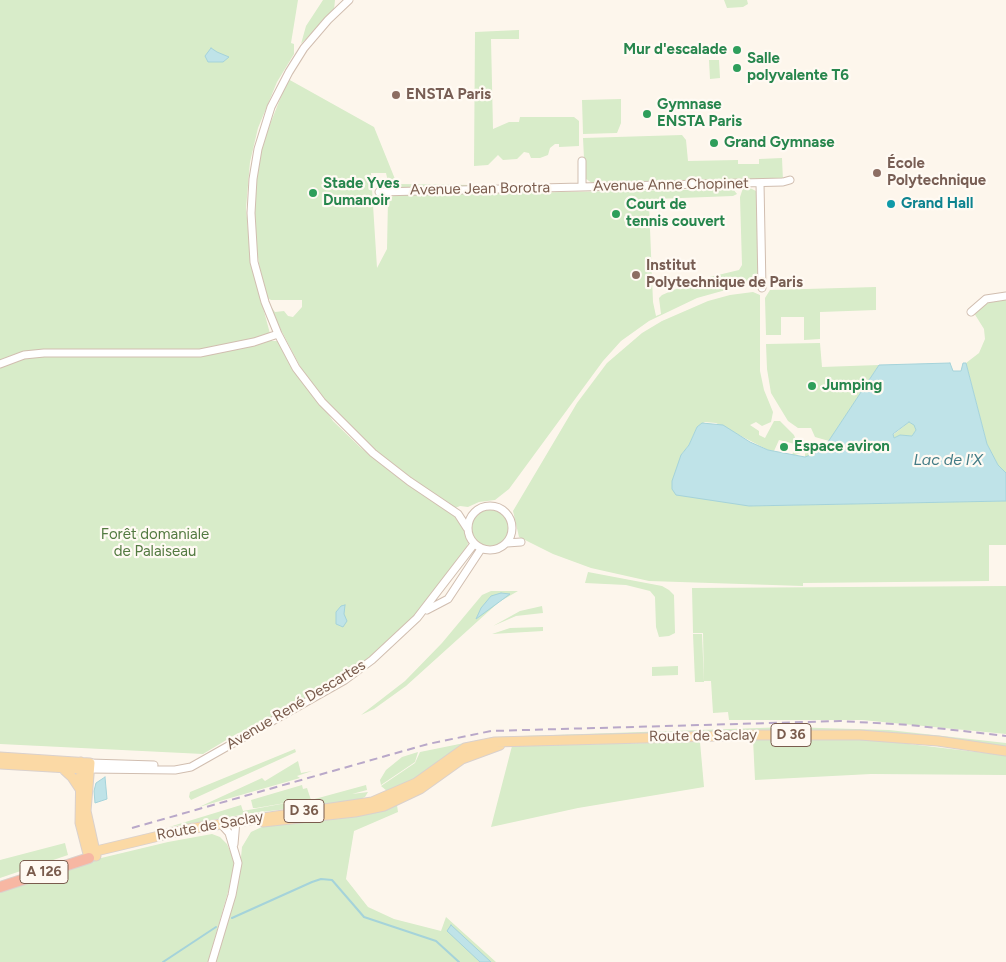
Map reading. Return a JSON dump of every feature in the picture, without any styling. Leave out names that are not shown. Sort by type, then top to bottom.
[{"type":"highway","name":"A 126","points":[[0,882],[92,855]]},
{"type":"highway","name":"A 126","points":[[0,887],[92,855]]},
{"type":"main road","name":"Route de Saclay","points":[[92,855],[108,848],[222,826],[355,812],[384,806],[420,789],[462,759],[494,747],[520,742],[756,735],[860,735],[930,740],[1006,751]]},
{"type":"main road","points":[[0,757],[85,766]]},
{"type":"main road","points":[[0,764],[61,767],[85,766]]},
{"type":"main road","points":[[85,766],[80,789],[80,823],[92,855]]},
{"type":"main road","points":[[85,766],[86,811],[92,855]]},
{"type":"main road","points":[[61,767],[72,777],[80,789]]},
{"type":"main road","name":"Route de Saclay","points":[[92,855],[222,826]]},
{"type":"main road","points":[[89,832],[97,841],[108,848]]},
{"type":"street","points":[[348,0],[315,34],[289,72],[271,107],[258,149],[251,194],[252,244],[262,291],[278,334],[296,368],[310,388],[344,427],[401,475],[458,514],[474,544],[481,549],[495,550],[507,543],[521,542],[512,531],[509,517],[498,507],[486,506],[472,514],[458,514]]},
{"type":"street","points":[[582,161],[582,187]]},
{"type":"street","points":[[762,288],[760,183],[790,180]]},
{"type":"street","name":"Avenue Anne Chopinet","points":[[582,187],[760,183]]},
{"type":"street","name":"Avenue Jean Borotra","points":[[379,192],[582,187]]},
{"type":"street","points":[[971,312],[986,298],[1006,296]]},
{"type":"street","points":[[0,364],[24,355],[44,353],[200,353],[246,344],[278,334]]},
{"type":"street","points":[[467,528],[472,514]]},
{"type":"street","points":[[507,543],[512,531]]},
{"type":"street","name":"Avenue René Descartes","points":[[85,766],[184,768],[197,765],[356,672],[401,635],[424,611],[474,544]]},
{"type":"street","name":"Avenue René Descartes","points":[[424,611],[448,599],[481,549]]},
{"type":"street","points":[[212,962],[237,872],[238,863],[234,845],[236,824]]},
{"type":"street","points":[[222,826],[234,845]]},
{"type":"green space","name":"Forêt domaniale de Palaiseau","points":[[0,0],[298,0],[291,43],[294,44],[294,54],[277,82],[258,128],[250,162],[246,208],[251,263],[272,341],[278,341],[333,421],[361,448],[401,480],[454,513],[464,528],[468,543],[466,551],[417,614],[373,656],[338,680],[244,735],[238,733],[203,754],[0,744]]},
{"type":"green space","points":[[323,0],[335,0],[334,10],[301,44],[306,26]]},
{"type":"green space","points":[[724,0],[747,0],[748,4],[743,7],[727,8]]},
{"type":"green space","points":[[519,30],[519,39],[491,39],[493,129],[509,122],[519,122],[520,117],[574,117],[579,121],[579,146],[559,147],[559,144],[555,144],[550,148],[548,155],[540,158],[531,158],[529,153],[524,152],[517,159],[503,160],[498,155],[488,165],[474,166],[475,32]]},
{"type":"green space","points":[[709,60],[719,60],[720,78],[710,79]]},
{"type":"green space","points":[[288,79],[374,127],[397,184],[473,185],[473,187],[396,189],[389,186],[386,173],[371,173],[377,268],[387,249],[388,199],[395,195],[733,189],[737,194],[733,196],[655,199],[649,204],[653,302],[656,316],[661,314],[659,298],[662,295],[697,280],[739,270],[742,265],[740,197],[743,188],[746,186],[756,191],[758,197],[758,281],[697,298],[649,321],[621,341],[603,361],[509,489],[495,500],[479,502],[468,507],[460,506],[455,508],[403,473],[375,451],[324,400],[304,374],[271,311],[272,308],[275,312],[284,311],[288,316],[293,317],[302,307],[302,300],[271,300],[267,298],[260,270],[254,231],[254,196],[263,142]]},
{"type":"green space","points":[[621,99],[621,123],[617,133],[583,134],[582,100]]},
{"type":"green space","points":[[682,135],[686,140],[688,161],[738,160],[738,164],[759,164],[759,159],[782,158],[783,181],[593,184],[585,178],[583,138]]},
{"type":"green space","points":[[876,287],[876,310],[820,312],[820,339],[804,340],[804,317],[781,317],[781,335],[766,335],[765,298],[770,290]]},
{"type":"green space","points":[[753,292],[760,295],[760,371],[764,390],[773,412],[771,422],[762,426],[756,422],[750,425],[759,431],[759,435],[765,438],[774,421],[780,421],[794,435],[801,447],[801,453],[792,456],[795,444],[779,440],[774,451],[768,450],[716,423],[705,422],[697,427],[689,445],[681,455],[749,506],[1006,501],[1006,545],[989,545],[989,581],[803,583],[803,586],[649,581],[591,568],[553,554],[519,537],[513,511],[577,403],[607,363],[642,333],[662,321],[708,301],[730,295]]},
{"type":"green space","points":[[1006,299],[1006,473],[998,465],[987,444],[966,363],[979,353],[985,339],[984,329],[974,313],[977,308],[990,301]]},
{"type":"green space","name":"Jumping","points":[[820,343],[822,367],[879,365],[829,441],[815,437],[811,428],[798,428],[788,421],[771,393],[767,369],[766,344]]},
{"type":"green space","points":[[909,422],[915,425],[916,430],[912,436],[900,435],[894,438],[893,435]]},
{"type":"green space","points":[[814,442],[824,444],[816,453],[805,457],[805,447]]},
{"type":"green space","points":[[490,508],[504,514],[510,528],[504,542],[490,548],[476,542],[470,528],[476,514]]},
{"type":"green space","points":[[588,572],[662,586],[669,590],[674,595],[675,633],[659,637],[656,627],[655,597],[650,591],[626,585],[585,583]]},
{"type":"green space","points":[[1006,586],[1006,734],[862,720],[729,720],[728,712],[713,713],[711,681],[704,681],[703,633],[693,633],[692,588]]},
{"type":"green space","points":[[491,591],[518,591],[499,602],[406,686],[374,709],[361,715],[405,681],[442,643],[482,595]]},
{"type":"green space","points":[[542,606],[543,613],[516,616],[493,626],[520,611]]},
{"type":"green space","points":[[543,627],[543,631],[492,634],[510,628]]},
{"type":"green space","points":[[693,634],[702,634],[704,682],[695,682]]},
{"type":"green space","points":[[678,666],[678,675],[652,676],[652,667]]},
{"type":"green space","points":[[788,727],[889,730],[1006,743],[1006,748],[895,734],[477,742],[410,783],[387,791],[381,786],[415,763],[420,752],[494,737]]},
{"type":"green space","points":[[753,739],[875,740],[1002,755],[1006,756],[1006,775],[871,774],[755,780]]},
{"type":"green space","points":[[700,742],[704,787],[578,808],[491,827],[512,746]]},
{"type":"green space","points":[[295,749],[296,752],[191,800],[189,797],[190,792]]},
{"type":"green space","points":[[418,752],[415,762],[381,785],[380,780],[386,770],[402,757]]},
{"type":"green space","points":[[298,761],[301,773],[312,771],[297,776],[300,778],[199,807],[262,778],[265,781]]},
{"type":"green space","points":[[302,785],[303,789],[307,788],[311,800],[366,785],[367,790],[352,794],[368,792],[365,797],[356,801],[253,813],[169,827],[241,805],[243,811],[297,801],[253,808],[251,800]]},
{"type":"green space","points":[[397,805],[398,812],[354,831],[346,879],[368,907],[394,919],[441,931],[446,917],[496,962],[214,962],[240,868],[242,847],[251,832],[266,825],[375,811]]},
{"type":"green space","points":[[212,834],[220,837],[227,844],[234,860],[234,871],[208,962],[0,962],[0,890],[97,859],[168,842]]},
{"type":"green space","points":[[65,843],[68,855],[0,878],[0,860]]},
{"type":"water","points":[[211,48],[229,57],[223,62],[208,62],[205,56]]},
{"type":"water","name":"Lac de l'X","points":[[950,363],[953,371],[961,371],[963,363],[966,363],[987,444],[998,465],[1006,473],[1006,501],[749,506],[676,495],[672,489],[672,481],[681,455],[689,445],[697,427],[702,423],[723,425],[750,442],[768,450],[805,457],[816,453],[826,445],[879,365]],"holes":[[[909,422],[914,425],[916,430],[912,436],[900,435],[894,438],[893,434]]]},
{"type":"water","points":[[501,593],[510,594],[476,619],[481,608],[491,596]]},
{"type":"water","points":[[345,605],[344,614],[347,621],[343,627],[336,624],[336,612],[341,606]]},
{"type":"water","points":[[105,777],[107,799],[95,803],[94,791],[96,783]]},
{"type":"water","points":[[451,925],[491,962],[480,962],[447,931]]},
{"type":"waterway","points":[[232,918],[312,882],[321,879],[332,880],[364,917],[436,941],[459,962]]},
{"type":"waterway","points":[[163,962],[216,927]]},
{"type":"railway","points":[[132,828],[428,744],[491,731],[840,721],[910,725],[1006,736]]},
{"type":"place","name":"Mur d'escalade","points":[[737,50]]},
{"type":"place","name":"Salle polyvalente T6","points":[[737,68]]},
{"type":"place","name":"ENSTA Paris","points":[[396,95]]},
{"type":"place","name":"Gymnase ENSTA Paris","points":[[647,114]]},
{"type":"place","name":"Grand Gymnase","points":[[714,143]]},
{"type":"place","name":"École Polytechnique","points":[[877,173]]},
{"type":"place","name":"Stade Yves Dumanoir","points":[[313,193]]},
{"type":"place","name":"Grand Hall","points":[[891,204]]},
{"type":"place","name":"Court de tennis couvert","points":[[616,214]]},
{"type":"place","name":"Institut Polytechnique de Paris","points":[[636,275]]},
{"type":"place","name":"Jumping","points":[[812,386]]},
{"type":"place","name":"Espace aviron","points":[[784,447]]}]
